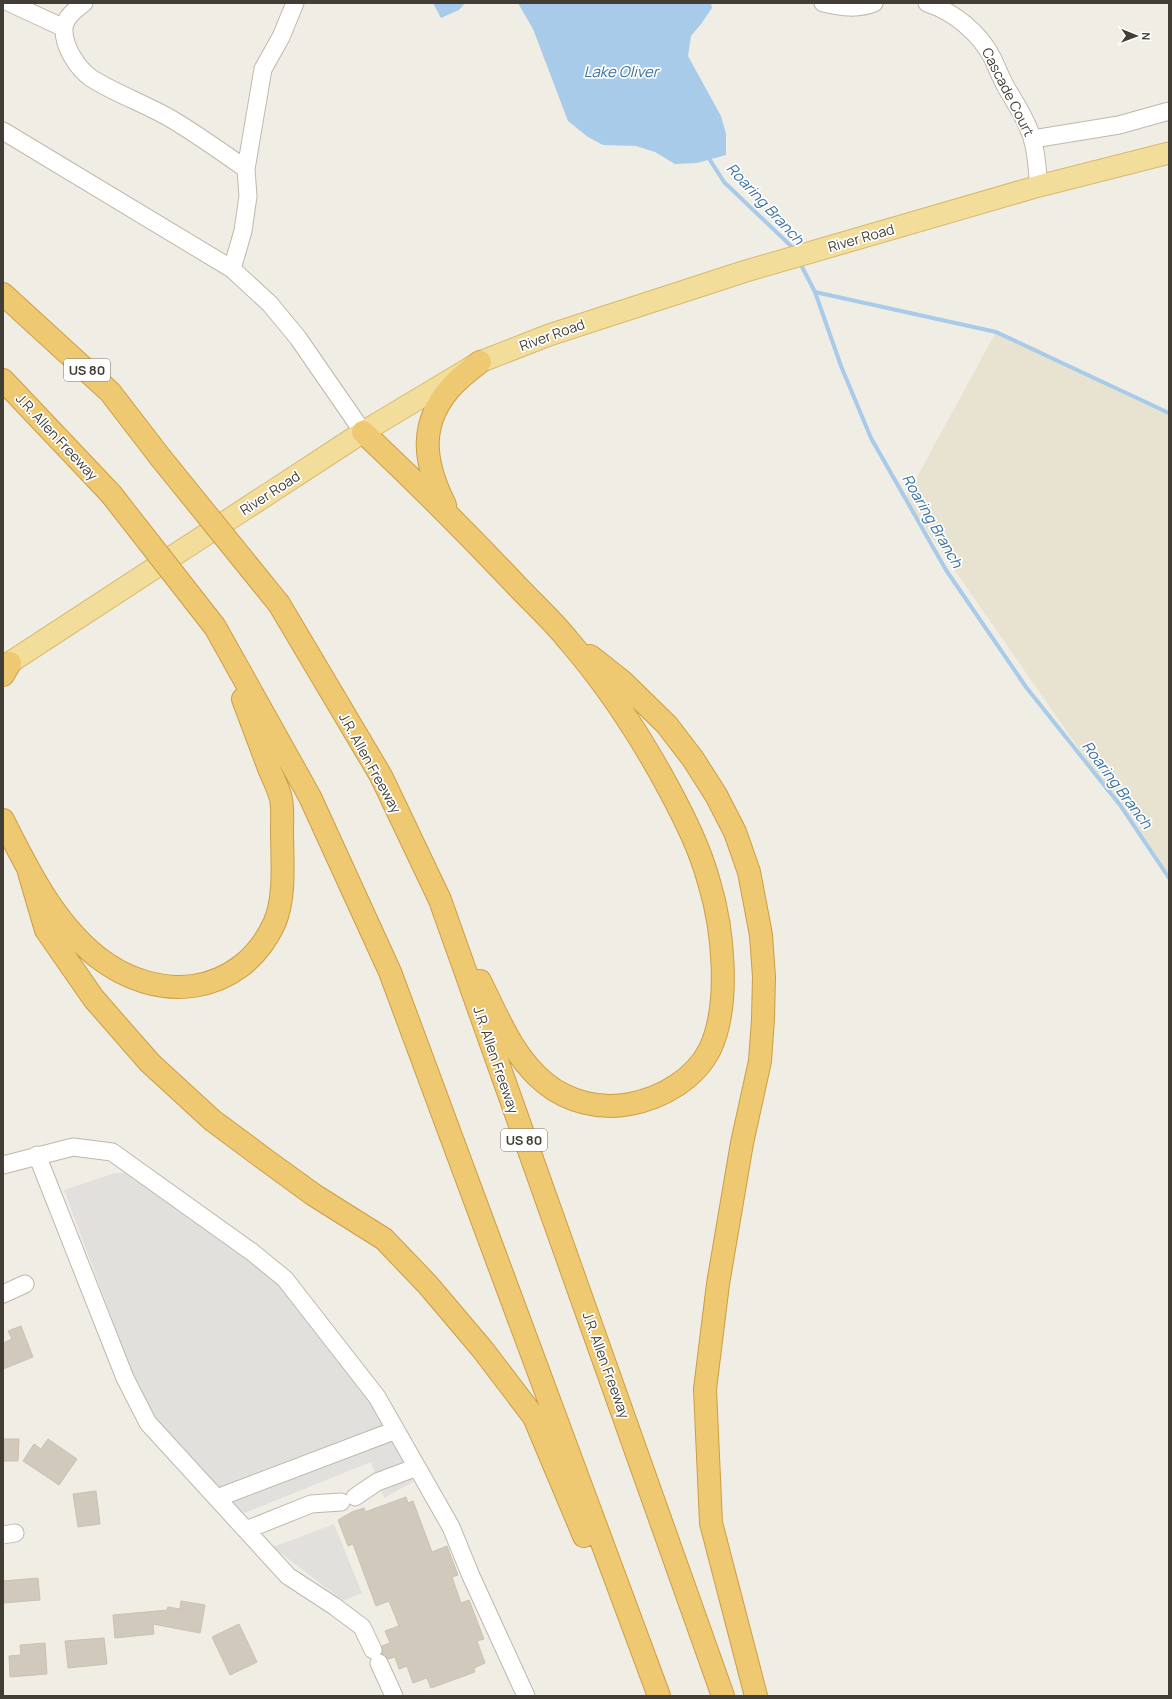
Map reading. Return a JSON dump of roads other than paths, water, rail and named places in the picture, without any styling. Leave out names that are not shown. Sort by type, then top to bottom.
[{"type":"highway","name":"J.R. Allen Freeway","points":[[3,294],[110,392],[160,457],[279,604],[381,776],[440,900],[723,1696]]},
{"type":"highway","points":[[452,516],[437,489],[429,463],[426,447],[429,428],[441,400],[454,383],[480,362]]},
{"type":"highway","name":"J.R. Allen Freeway","points":[[3,380],[111,494],[215,627]]},
{"type":"highway","points":[[363,432],[452,516],[568,640],[624,714],[658,768],[684,818],[704,864],[715,904],[722,960],[722,988],[717,1030],[709,1050],[697,1067],[682,1082],[664,1093],[644,1101],[624,1105],[602,1106],[582,1102],[562,1095],[545,1083],[516,1052],[440,900]]},
{"type":"highway","points":[[3,820],[29,872],[67,926],[81,942],[114,968],[153,985],[174,988],[195,986],[215,981],[240,967],[250,958],[264,942],[274,923],[283,884],[281,799],[215,627]]},
{"type":"highway","points":[[215,627],[310,797],[390,972],[658,1696]]},
{"type":"highway","points":[[568,640],[623,682],[667,725],[693,759],[716,795],[735,832],[754,893],[761,934],[764,977],[760,1061],[742,1144],[718,1284],[705,1389],[710,1523],[756,1696]]},
{"type":"highway","points":[[29,872],[46,930],[69,965],[121,1032],[160,1072],[212,1120],[314,1195],[384,1239],[428,1286],[483,1350],[534,1417],[651,1696]]},
{"type":"main road","name":"River Road","points":[[5,668],[363,432],[480,362],[548,335],[746,271],[1039,186],[1169,153]]},
{"type":"street","points":[[10,3],[64,28]]},
{"type":"street","points":[[84,3],[71,13],[64,28],[67,46],[78,64],[90,77],[172,119],[209,142],[246,169]]},
{"type":"street","points":[[232,269],[243,231],[248,196],[246,169],[263,69],[281,37],[295,3]]},
{"type":"street","points":[[823,3],[847,8],[868,6],[874,3]]},
{"type":"street","name":"Cascade Court","points":[[927,3],[949,13],[966,25],[981,41],[992,58],[1001,78],[1027,124],[1033,140],[1039,186]]},
{"type":"street","points":[[1033,140],[1119,126],[1169,111]]},
{"type":"street","points":[[3,131],[232,269],[270,304],[298,338],[363,432]]},
{"type":"street","points":[[3,1165],[37,1155],[73,1147],[112,1152],[252,1252],[284,1279],[377,1398],[417,1466],[451,1526],[526,1696]]},
{"type":"street","points":[[37,1155],[125,1378],[148,1424],[288,1576],[334,1606],[362,1627],[394,1696]]},
{"type":"street","points":[[3,1294],[25,1284]]},
{"type":"street","points":[[217,1498],[396,1430]]},
{"type":"street","points":[[246,1530],[311,1504],[348,1499],[377,1482],[417,1466]]},
{"type":"water","points":[[433,3],[465,3],[459,10],[441,18]]},
{"type":"water","name":"Lake Oliver","points":[[518,3],[711,3],[712,8],[691,36],[688,56],[721,116],[726,134],[726,155],[697,163],[675,164],[655,152],[636,146],[603,145],[588,137],[568,121],[533,29]]},
{"type":"waterway","name":"Roaring Branch","points":[[710,160],[724,182],[791,246],[794,251]]},
{"type":"waterway","name":"Roaring Branch","points":[[799,261],[815,292],[841,366],[871,438],[946,570],[1026,687],[1120,805],[1169,878]]},
{"type":"waterway","points":[[815,292],[996,332],[1169,413]]}]
